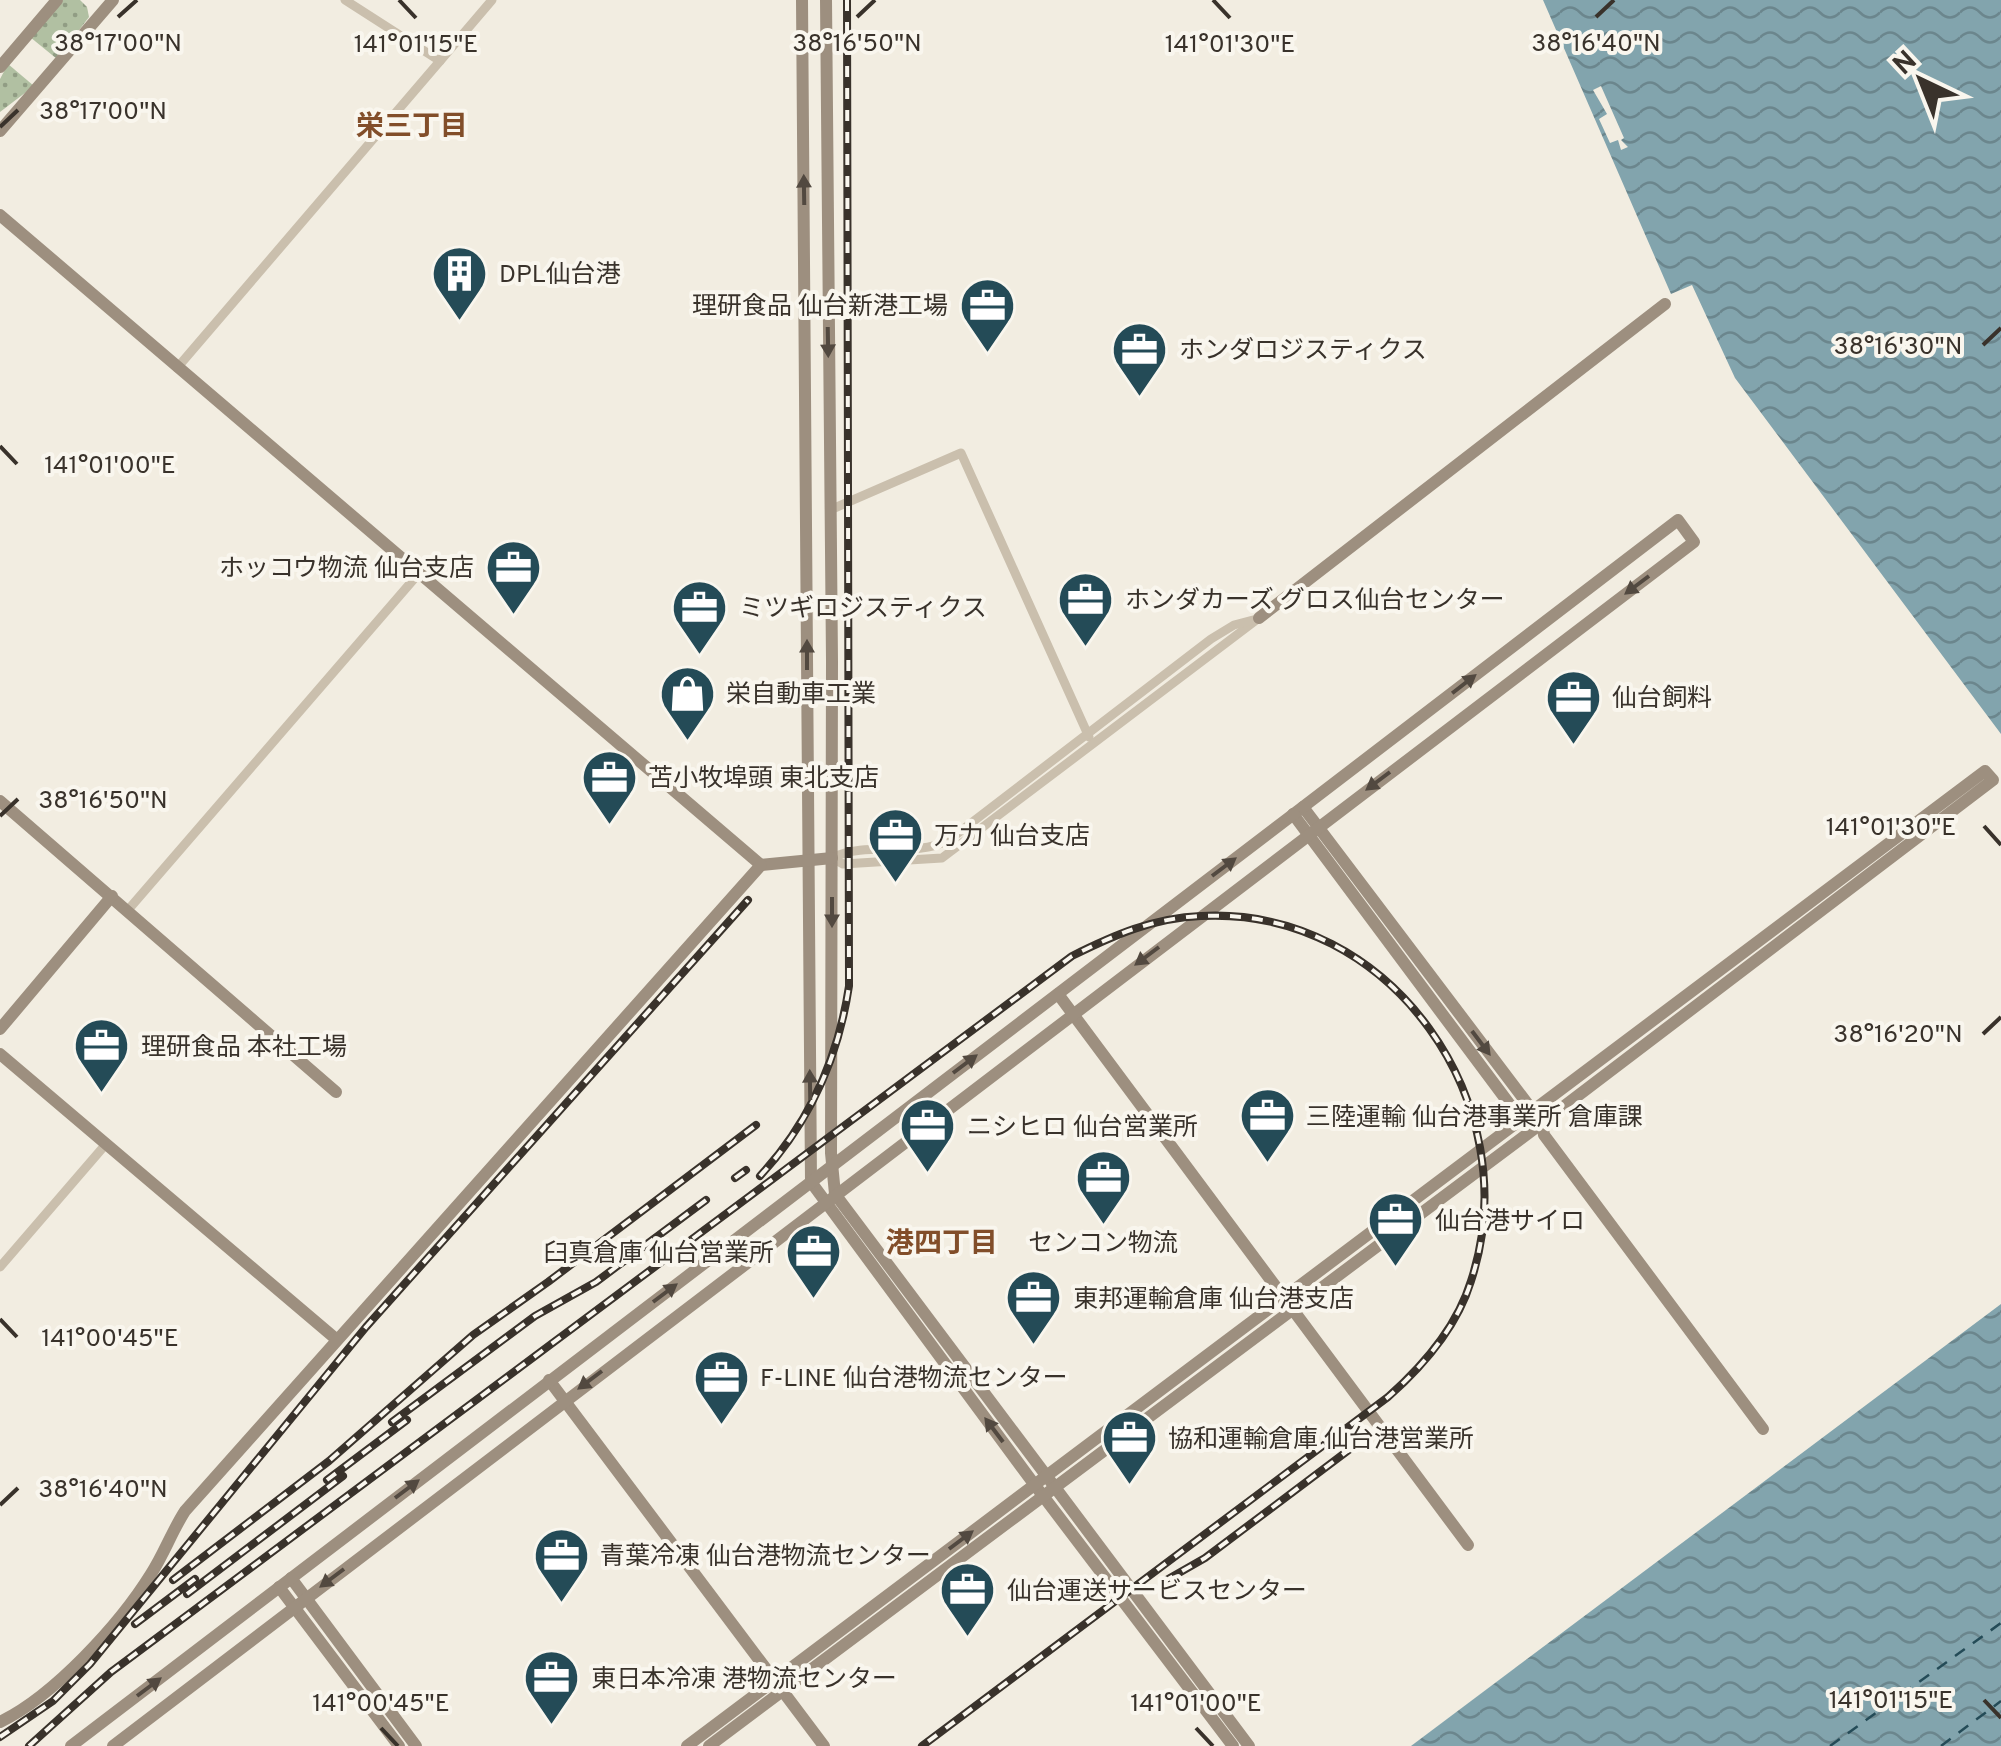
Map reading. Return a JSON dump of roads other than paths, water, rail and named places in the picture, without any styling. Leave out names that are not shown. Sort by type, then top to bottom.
[{"type":"street","points":[[0,67],[57,0]]},
{"type":"street","points":[[0,130],[113,0]]},
{"type":"street","points":[[346,0],[440,61]]},
{"type":"street","points":[[177,368],[492,0]]},
{"type":"street","points":[[802,0],[811,1182],[830,1198],[1233,1746]]},
{"type":"street","points":[[826,0],[832,858],[830,1198]]},
{"type":"street","points":[[0,215],[761,865]]},
{"type":"street","points":[[805,229],[826,229]]},
{"type":"street","points":[[0,1722],[44,1694],[103,1634],[147,1580],[185,1512],[761,865],[832,858],[849,850],[938,846],[1090,739],[1211,639],[1259,618],[1665,304]]},
{"type":"street","points":[[830,510],[961,453],[1090,739]]},
{"type":"street","points":[[71,1746],[1678,520],[1694,542],[113,1746]]},
{"type":"street","points":[[128,910],[420,572]]},
{"type":"street","points":[[709,1746],[779,1686],[1044,1485],[1534,1124],[1993,780],[1985,771],[1534,1124]]},
{"type":"street","points":[[0,801],[336,1092]]},
{"type":"street","points":[[1298,811],[1763,1429]]},
{"type":"street","points":[[0,1029],[112,896]]},
{"type":"street","points":[[1058,994],[1468,1545]]},
{"type":"street","points":[[0,1054],[336,1339]]},
{"type":"street","points":[[0,1267],[106,1144]]},
{"type":"street","points":[[549,1380],[824,1746]]},
{"type":"street","points":[[1044,1485],[1249,1746]]},
{"type":"street","points":[[285,1583],[306,1598],[416,1746]]},
{"type":"street","points":[[285,1583],[294,1607],[399,1746]]},
{"type":"street","points":[[687,1746],[779,1686]]},
{"type":"water","points":[[1543,0],[2001,0],[2001,734],[1735,378],[1692,285],[1671,294]]},
{"type":"water","points":[[2001,1304],[2001,1746],[1411,1746]]},
{"type":"railway","points":[[760,1176],[793,1134],[819,1088],[837,1039],[849,986],[847,0]]},
{"type":"railway","points":[[0,1737],[53,1701],[90,1664],[366,1327],[748,900]]},
{"type":"railway","points":[[29,1746],[111,1672],[1072,956],[1134,929],[1201,916],[1270,922],[1332,944],[1386,981],[1429,1029],[1461,1086],[1480,1148],[1484,1214],[1471,1281],[1457,1314],[1426,1359],[1388,1397],[922,1746]]},
{"type":"railway","points":[[173,1580],[329,1461],[473,1335],[756,1125]]},
{"type":"railway","points":[[735,1178],[746,1170]]},
{"type":"railway","points":[[392,1422],[535,1316],[596,1282],[706,1200]]},
{"type":"railway","points":[[327,1480],[407,1420]]},
{"type":"railway","points":[[1163,1582],[1205,1558],[1366,1437]]},
{"type":"railway","points":[[187,1594],[343,1476]]},
{"type":"railway","points":[[135,1624],[195,1579]]},
{"type":"place","name":"DPL仙台港","points":[[460,322]]},
{"type":"place","name":"理研食品 仙台新港工場","points":[[987,354]]},
{"type":"place","name":"ホンダロジスティクス","points":[[1140,398]]},
{"type":"place","name":"ホッコウ物流 仙台支店","points":[[513,616]]},
{"type":"place","name":"ホンダカーズ グロス仙台センター","points":[[1086,648]]},
{"type":"place","name":"ミツギロジスティクス","points":[[700,656]]},
{"type":"place","name":"栄自動車工業","points":[[687,742]]},
{"type":"place","name":"仙台飼料","points":[[1573,746]]},
{"type":"place","name":"苫小牧埠頭 東北支店","points":[[609,826]]},
{"type":"place","name":"万力 仙台支店","points":[[895,884]]},
{"type":"place","name":"理研食品 本社工場","points":[[102,1095]]},
{"type":"place","name":"三陸運輸 仙台港事業所 倉庫課","points":[[1267,1165]]},
{"type":"place","name":"ニシヒロ 仙台営業所","points":[[928,1175]]},
{"type":"place","name":"センコン物流","points":[[1103,1227]]},
{"type":"place","name":"仙台港サイロ","points":[[1396,1269]]},
{"type":"place","name":"臼真倉庫 仙台営業所","points":[[813,1301]]},
{"type":"place","name":"東邦運輸倉庫 仙台港支店","points":[[1034,1347]]},
{"type":"place","name":"F-LINE 仙台港物流センター","points":[[721,1426]]},
{"type":"place","name":"協和運輸倉庫 仙台港営業所","points":[[1129,1487]]},
{"type":"place","name":"青葉冷凍 仙台港物流センター","points":[[561,1604]]},
{"type":"place","name":"仙台運送サービスセンター","points":[[968,1639]]},
{"type":"place","name":"東日本冷凍 港物流センター","points":[[552,1727]]},
{"type":"district","name":"栄三丁目","points":[[412,125]]},
{"type":"district","name":"港四丁目","points":[[942,1242]]}]
